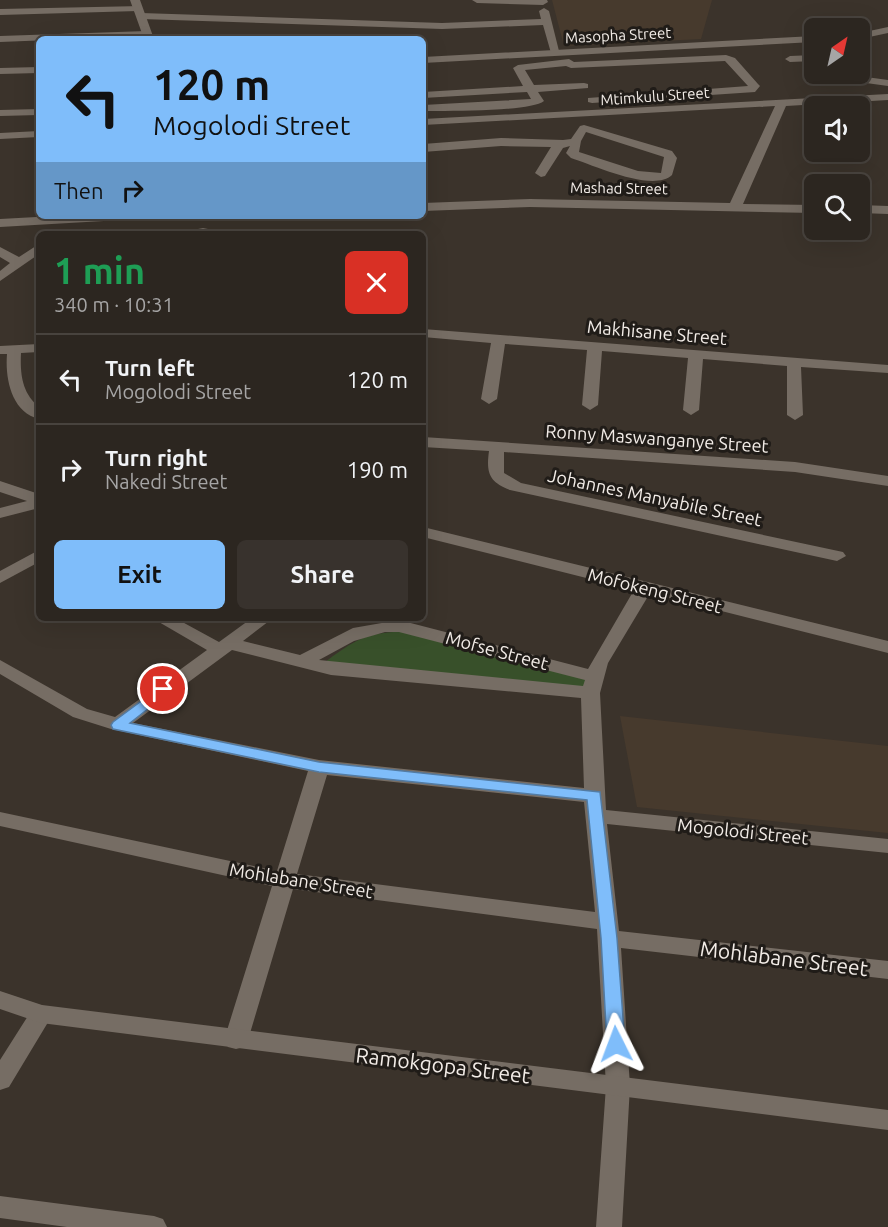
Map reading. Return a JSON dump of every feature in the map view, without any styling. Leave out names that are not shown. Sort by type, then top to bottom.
[{"type":"street","points":[[477,0],[543,1],[546,22],[591,99],[595,115],[584,128],[575,141],[576,147],[572,153],[644,176],[660,178],[666,175],[671,158],[668,154],[584,128]]},
{"type":"street","points":[[0,12],[138,8],[442,26],[546,22]]},
{"type":"street","points":[[138,8],[148,36]]},
{"type":"street","points":[[870,34],[888,30]]},
{"type":"street","points":[[0,39],[36,39]]},
{"type":"street","name":"Masopha Street","points":[[426,60],[565,58],[804,40]]},
{"type":"street","points":[[426,108],[751,90],[754,86],[731,60],[726,58],[565,58],[518,68],[538,101]]},
{"type":"street","points":[[790,59],[804,58]]},
{"type":"street","points":[[0,71],[36,70]]},
{"type":"street","points":[[870,81],[888,83]]},
{"type":"street","points":[[426,95],[584,86]]},
{"type":"street","name":"Mtimkulu Street","points":[[426,122],[595,115],[888,97]]},
{"type":"street","points":[[735,207],[782,103]]},
{"type":"street","points":[[0,113],[36,112]]},
{"type":"street","points":[[0,136],[36,134]]},
{"type":"street","points":[[426,148],[501,142],[559,144],[575,141]]},
{"type":"street","points":[[541,173],[559,144]]},
{"type":"street","name":"Mashad Street","points":[[426,207],[530,203],[804,209]]},
{"type":"street","points":[[870,209],[888,210]]},
{"type":"street","points":[[0,223],[46,219]]},
{"type":"street","points":[[0,277],[36,250]]},
{"type":"street","points":[[0,251],[19,263]]},
{"type":"street","name":"Makhisane Street","points":[[426,333],[888,369]]},
{"type":"street","points":[[489,399],[499,339]]},
{"type":"street","points":[[590,405],[595,347]]},
{"type":"street","points":[[36,348],[7,350],[13,384],[21,398],[36,411]]},
{"type":"street","points":[[691,410],[696,355]]},
{"type":"street","points":[[794,362],[795,416]]},
{"type":"street","name":"Ronny Maswanganye Street","points":[[426,442],[776,466],[888,481]]},
{"type":"street","name":"Johannes Manyabile Street","points":[[497,448],[495,474],[505,483],[516,487],[837,556]]},
{"type":"street","points":[[0,486],[36,500]]},
{"type":"street","points":[[0,513],[36,502]]},
{"type":"street","name":"Mofokeng Street","points":[[426,533],[888,647]]},
{"type":"street","points":[[0,578],[36,557]]},
{"type":"street","points":[[609,1227],[618,1086],[608,930],[596,806],[592,685],[608,646],[644,588]]},
{"type":"street","name":"Mofse Street","points":[[168,621],[223,646],[359,673],[592,685]]},
{"type":"street","points":[[118,725],[260,621]]},
{"type":"street","name":"Mofse Street","points":[[301,663],[359,632],[372,628],[399,626],[592,685]]},
{"type":"street","name":"Mogolodi Street","points":[[0,666],[80,712],[118,725],[319,767],[888,846]]},
{"type":"street","points":[[236,1040],[282,880],[319,767]]},
{"type":"street","name":"Mohlabane Street","points":[[0,819],[282,880],[888,970]]},
{"type":"street","name":"Ramokgopa Street","points":[[0,1000],[41,1014],[888,1120]]},
{"type":"street","points":[[0,1080],[41,1014]]},
{"type":"street","points":[[0,1208],[154,1227]]},
{"type":"shaded area","points":[[552,0],[712,0],[701,39],[564,46]]},
{"type":"shaded area","points":[[620,716],[888,746],[888,833],[637,807]]},
{"type":"green space","points":[[412,631],[587,680],[589,686],[576,689],[321,665],[344,648],[363,638],[383,633]]},
{"type":"route","points":[[163,689],[118,725],[319,767],[594,796],[598,816],[609,938],[616,1044]]}]
